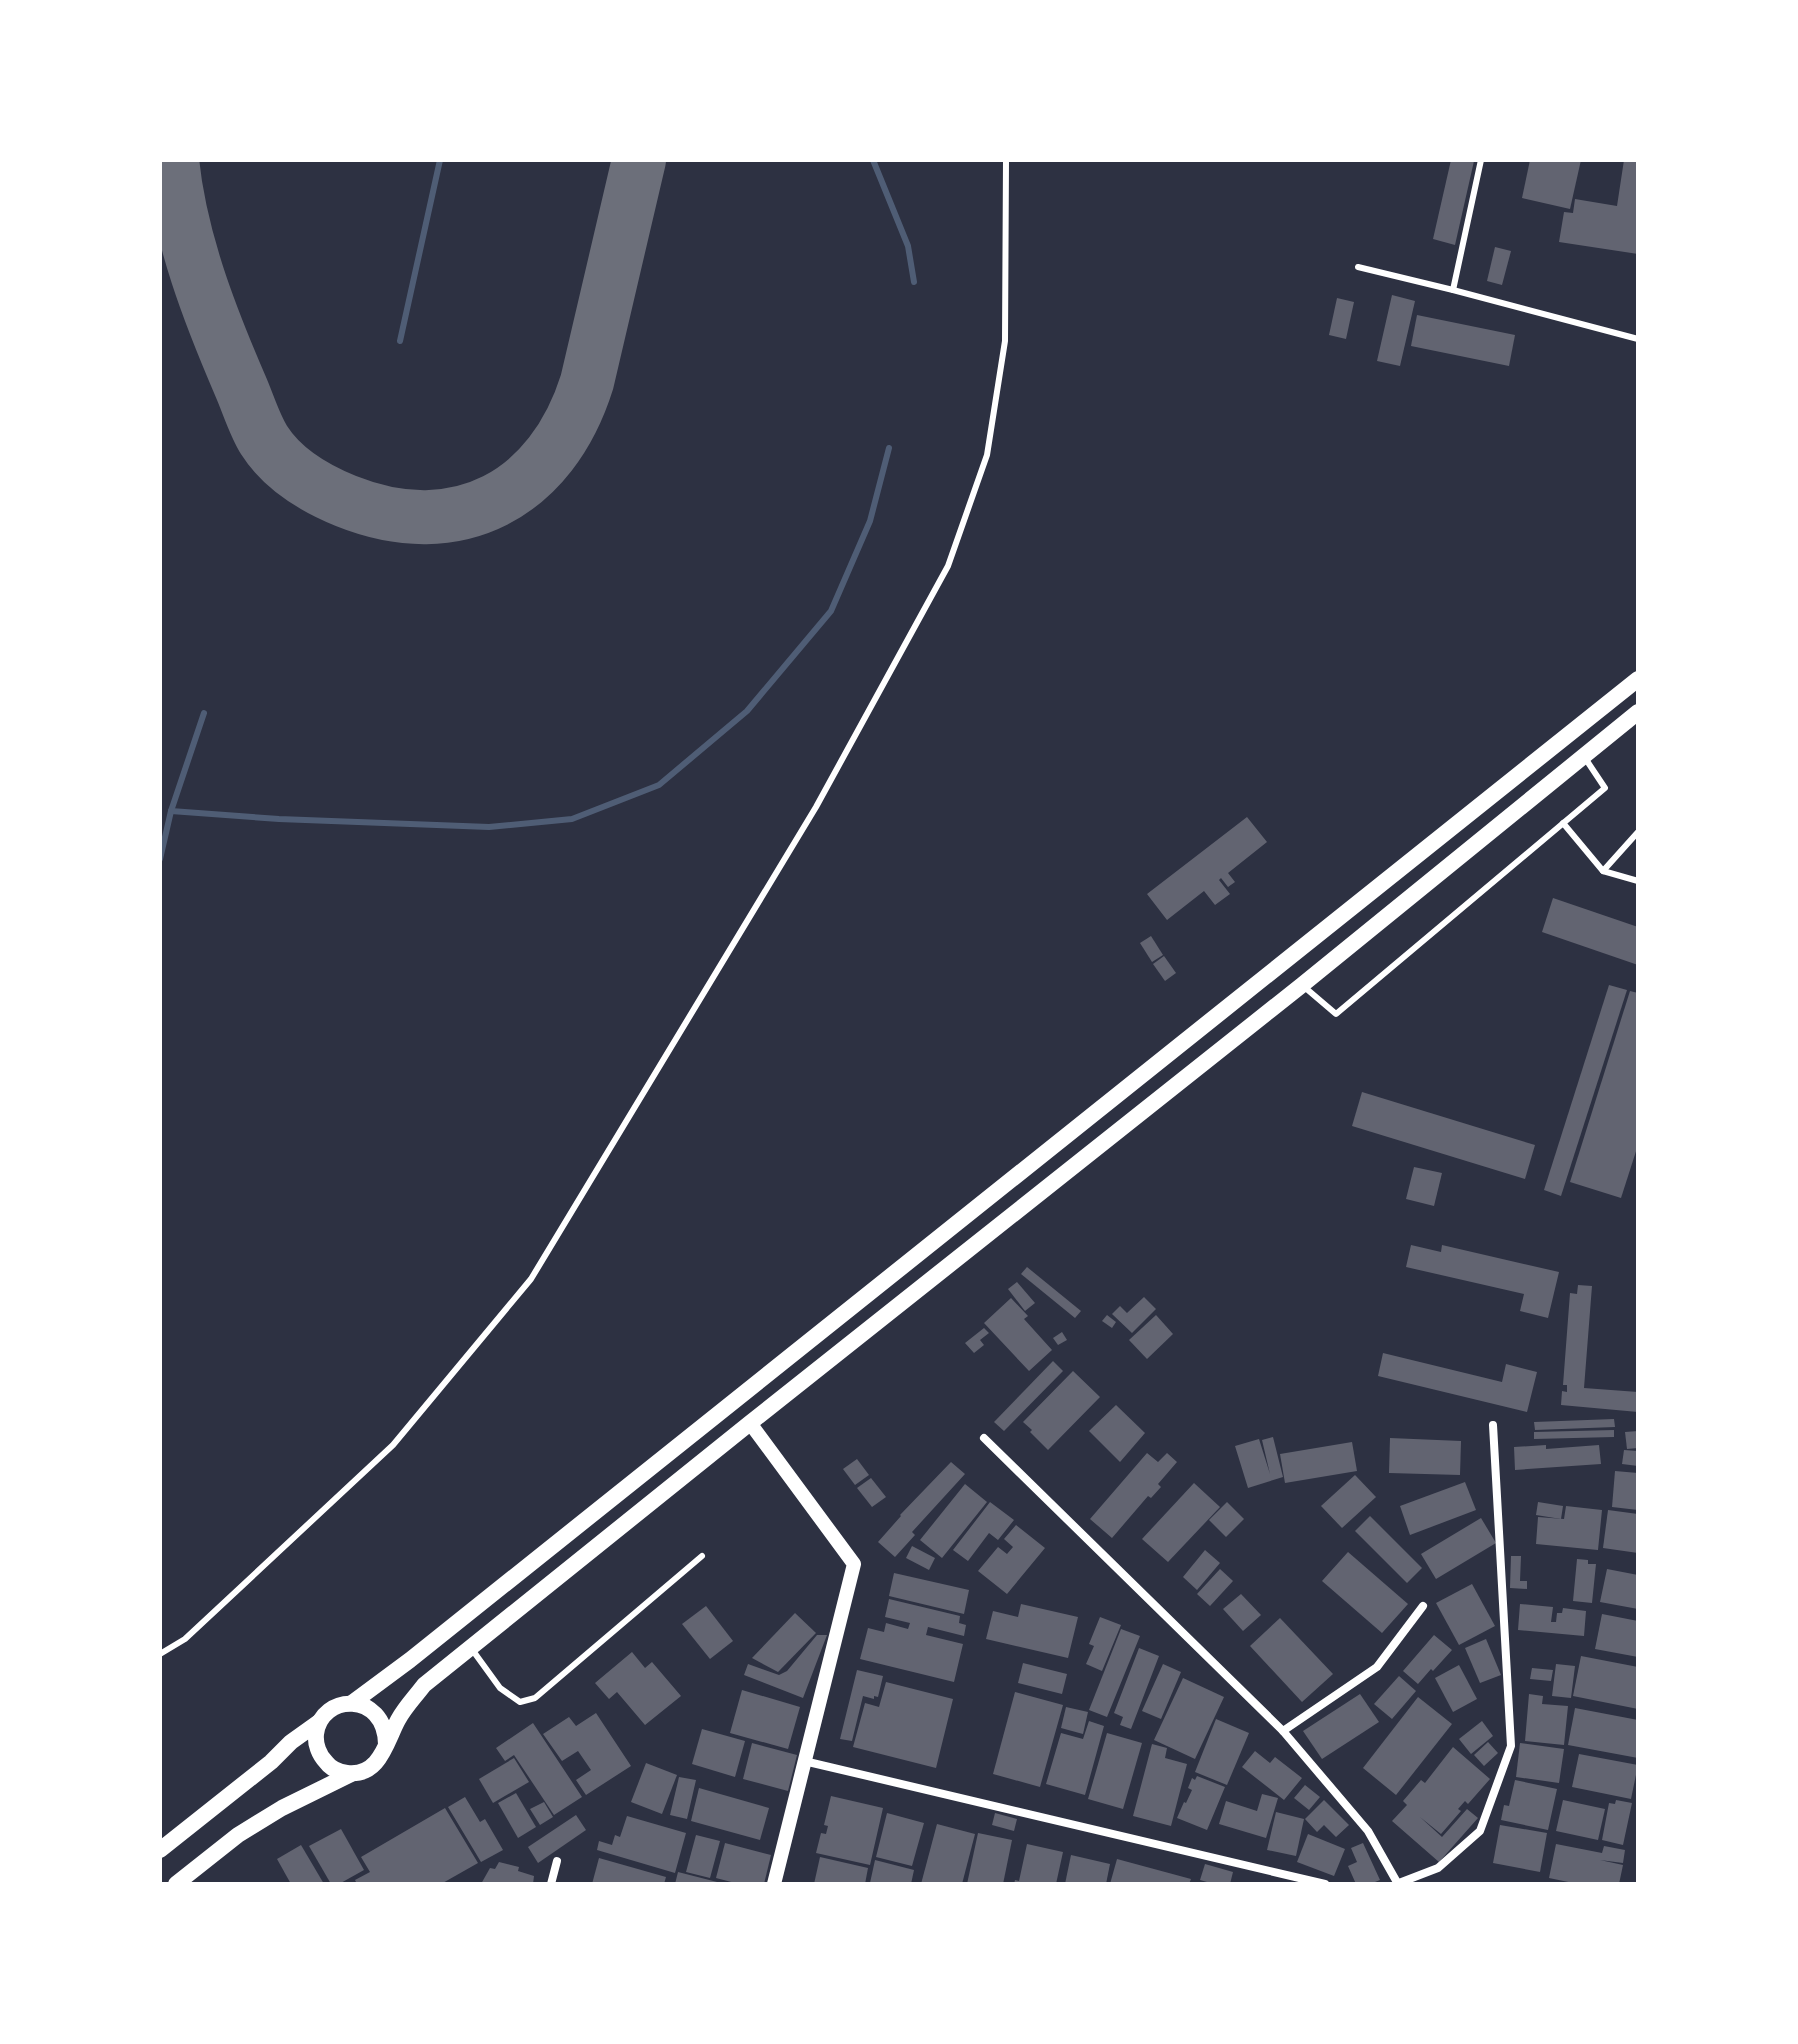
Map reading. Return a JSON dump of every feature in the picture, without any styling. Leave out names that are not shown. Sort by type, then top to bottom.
[{"type":"main road","points":[[352,1703],[1638,679]]},
{"type":"main road","points":[[176,1884],[238,1835],[282,1808],[374,1766],[399,1719],[424,1685],[1302,985],[1638,712]]},
{"type":"main road","points":[[160,1850],[339,1705],[352,1703],[374,1712],[382,1721],[386,1744]]},
{"type":"main road","points":[[319,1722],[316,1746],[321,1757],[339,1772],[351,1774]]},
{"type":"street","points":[[750,1423],[854,1564],[774,1884]]},
{"type":"street","points":[[984,1438],[1283,1731],[1368,1831],[1398,1883],[1438,1868],[1480,1831],[1511,1746],[1493,1425]]},
{"type":"street","points":[[1283,1731],[1377,1667],[1423,1606]]},
{"type":"street","points":[[804,1761],[1325,1884]]},
{"type":"street","points":[[551,1884],[557,1861]]},
{"type":"lane","points":[[160,1654],[185,1639],[393,1445],[531,1279],[816,807],[948,566],[987,455],[1005,341],[1006,160]]},
{"type":"lane","points":[[1453,290],[1481,160]]},
{"type":"lane","points":[[1358,267],[1638,339]]},
{"type":"lane","points":[[1302,985],[1336,1014],[1605,788],[1584,756]]},
{"type":"lane","points":[[1563,823],[1603,871],[1638,881]]},
{"type":"lane","points":[[1603,871],[1638,832]]},
{"type":"lane","points":[[470,1648],[500,1688],[520,1702],[535,1698],[702,1556]]},
{"type":"building","points":[[1451,160],[1474,161],[1455,245],[1433,239]]},
{"type":"building","points":[[1530,160],[1581,160],[1570,209],[1522,198]]},
{"type":"building","points":[[1624,160],[1638,160],[1638,254],[1559,242],[1564,212],[1573,213],[1575,199],[1617,206]]},
{"type":"building","points":[[1495,247],[1511,251],[1502,285],[1487,281]]},
{"type":"building","points":[[1392,295],[1415,301],[1400,366],[1377,361]]},
{"type":"building","points":[[1337,298],[1354,302],[1346,339],[1329,335]]},
{"type":"building","points":[[1417,315],[1515,335],[1509,366],[1411,346]]},
{"type":"building","points":[[1247,817],[1267,842],[1228,873],[1235,882],[1228,887],[1221,878],[1219,880],[1230,894],[1215,905],[1204,891],[1167,920],[1147,894]]},
{"type":"building","points":[[1553,898],[1638,927],[1638,965],[1542,932]]},
{"type":"building","points":[[1151,936],[1163,955],[1152,962],[1140,943]]},
{"type":"building","points":[[1164,956],[1176,973],[1165,981],[1153,964]]},
{"type":"building","points":[[1609,985],[1627,990],[1561,1196],[1544,1190]]},
{"type":"building","points":[[1630,991],[1638,993],[1638,1145],[1621,1198],[1570,1182]]},
{"type":"building","points":[[1362,1092],[1535,1145],[1525,1179],[1352,1126]]},
{"type":"building","points":[[1414,1167],[1442,1173],[1434,1206],[1406,1199]]},
{"type":"building","points":[[1411,1245],[1441,1252],[1442,1245],[1559,1272],[1548,1318],[1520,1311],[1524,1294],[1406,1267]]},
{"type":"building","points":[[1027,1267],[1081,1311],[1075,1318],[1021,1274]]},
{"type":"building","points":[[1017,1282],[1035,1303],[1025,1311],[1008,1289]]},
{"type":"building","points":[[1578,1285],[1592,1286],[1584,1388],[1638,1392],[1638,1412],[1561,1405],[1562,1391],[1567,1392],[1567,1385],[1563,1385],[1570,1293],[1577,1294]]},
{"type":"building","points":[[1144,1297],[1156,1309],[1132,1333],[1112,1314],[1120,1306],[1127,1313]]},
{"type":"building","points":[[1011,1298],[1028,1316],[1024,1319],[1052,1350],[1029,1371],[984,1323]]},
{"type":"building","points":[[1107,1315],[1116,1322],[1112,1328],[1102,1321]]},
{"type":"building","points":[[1156,1315],[1173,1334],[1147,1359],[1129,1340]]},
{"type":"building","points":[[984,1328],[989,1333],[980,1340],[984,1345],[974,1353],[965,1343]]},
{"type":"building","points":[[1062,1332],[1067,1340],[1058,1345],[1053,1338]]},
{"type":"building","points":[[1383,1353],[1502,1382],[1506,1364],[1537,1372],[1527,1412],[1378,1376]]},
{"type":"building","points":[[1053,1361],[1063,1371],[1004,1431],[994,1422]]},
{"type":"building","points":[[1073,1371],[1100,1397],[1048,1450],[1023,1422]]},
{"type":"building","points":[[1116,1405],[1145,1433],[1120,1462],[1089,1431]]},
{"type":"building","points":[[1614,1419],[1615,1427],[1535,1430],[1534,1422]]},
{"type":"building","points":[[1614,1430],[1614,1437],[1534,1439],[1534,1432]]},
{"type":"building","points":[[1638,1431],[1638,1448],[1627,1449],[1625,1432]]},
{"type":"building","points":[[1273,1437],[1283,1477],[1248,1488],[1235,1446],[1259,1439],[1270,1474],[1262,1440]]},
{"type":"building","points":[[1390,1438],[1461,1441],[1460,1475],[1389,1473]]},
{"type":"building","points":[[1352,1442],[1357,1471],[1285,1483],[1280,1454]]},
{"type":"building","points":[[1546,1445],[1546,1449],[1599,1445],[1601,1464],[1515,1470],[1514,1447]]},
{"type":"building","points":[[1624,1450],[1638,1451],[1638,1466],[1622,1464]]},
{"type":"building","points":[[1147,1453],[1158,1462],[1167,1453],[1177,1462],[1158,1484],[1161,1487],[1151,1498],[1148,1496],[1112,1538],[1090,1519]]},
{"type":"building","points":[[857,1459],[869,1475],[855,1485],[843,1469]]},
{"type":"building","points":[[951,1462],[965,1474],[912,1532],[915,1535],[895,1557],[878,1542]]},
{"type":"building","points":[[1615,1471],[1638,1473],[1638,1510],[1612,1507]]},
{"type":"building","points":[[1355,1475],[1376,1497],[1342,1528],[1321,1506]]},
{"type":"building","points":[[871,1478],[886,1497],[872,1507],[857,1488]]},
{"type":"building","points":[[1465,1482],[1476,1510],[1410,1535],[1400,1506]]},
{"type":"building","points":[[1194,1483],[1220,1507],[1168,1562],[1142,1539]]},
{"type":"building","points":[[965,1484],[987,1502],[942,1558],[920,1540]]},
{"type":"building","points":[[990,1502],[1014,1520],[998,1540],[989,1533],[968,1561],[953,1550]]},
{"type":"building","points":[[1227,1502],[1244,1519],[1226,1537],[1209,1520]]},
{"type":"building","points":[[1538,1502],[1563,1506],[1561,1519],[1536,1515]]},
{"type":"building","points":[[1566,1506],[1602,1510],[1598,1550],[1536,1544],[1538,1517],[1564,1519]]},
{"type":"building","points":[[1608,1510],[1638,1514],[1638,1553],[1603,1548]]},
{"type":"building","points":[[1370,1516],[1422,1568],[1407,1583],[1355,1531]]},
{"type":"building","points":[[1481,1518],[1496,1543],[1436,1579],[1421,1554]]},
{"type":"building","points":[[1016,1525],[1045,1548],[1007,1594],[978,1571],[998,1547],[1007,1554],[1013,1547],[1004,1539]]},
{"type":"building","points":[[912,1546],[935,1558],[929,1570],[906,1558]]},
{"type":"building","points":[[1205,1550],[1220,1563],[1197,1590],[1183,1577]]},
{"type":"building","points":[[1348,1552],[1408,1604],[1382,1633],[1322,1581]]},
{"type":"building","points":[[1511,1556],[1521,1556],[1520,1581],[1527,1581],[1527,1589],[1510,1588]]},
{"type":"building","points":[[1577,1559],[1596,1564],[1592,1603],[1573,1601]]},
{"type":"building","points":[[1220,1569],[1233,1581],[1210,1606],[1197,1594]]},
{"type":"building","points":[[1607,1569],[1638,1575],[1638,1609],[1600,1602]]},
{"type":"building","points":[[894,1573],[969,1590],[964,1614],[889,1596]]},
{"type":"building","points":[[1472,1584],[1495,1626],[1459,1645],[1436,1603]]},
{"type":"building","points":[[1241,1594],[1261,1615],[1243,1631],[1223,1609]]},
{"type":"building","points":[[889,1599],[960,1616],[959,1623],[966,1625],[964,1636],[928,1627],[926,1635],[963,1644],[954,1682],[860,1659],[868,1628],[884,1632],[886,1623],[908,1629],[910,1623],[885,1617]]},
{"type":"building","points":[[1021,1604],[1078,1617],[1068,1658],[986,1639],[993,1611],[1018,1617]]},
{"type":"building","points":[[1520,1604],[1553,1607],[1551,1622],[1556,1622],[1557,1613],[1562,1613],[1563,1608],[1586,1611],[1584,1636],[1518,1630]]},
{"type":"building","points":[[706,1606],[733,1641],[710,1659],[682,1624]]},
{"type":"building","points":[[795,1613],[816,1633],[778,1672],[752,1658]]},
{"type":"building","points":[[1602,1614],[1638,1621],[1638,1657],[1595,1649]]},
{"type":"building","points":[[1100,1617],[1121,1625],[1102,1671],[1086,1664],[1094,1646],[1089,1644]]},
{"type":"building","points":[[1280,1618],[1333,1674],[1302,1702],[1250,1646]]},
{"type":"building","points":[[1121,1629],[1140,1636],[1107,1717],[1089,1710]]},
{"type":"building","points":[[817,1635],[827,1635],[803,1698],[744,1675],[748,1664],[779,1675],[787,1671]]},
{"type":"building","points":[[1434,1635],[1452,1650],[1418,1684],[1403,1671]]},
{"type":"building","points":[[1486,1639],[1501,1675],[1480,1683],[1465,1648]]},
{"type":"building","points":[[1139,1648],[1159,1656],[1131,1729],[1120,1725],[1123,1717],[1114,1713]]},
{"type":"building","points":[[632,1652],[645,1668],[652,1662],[681,1696],[645,1725],[617,1692],[609,1699],[595,1683]]},
{"type":"building","points":[[1581,1656],[1638,1667],[1638,1709],[1573,1696]]},
{"type":"building","points":[[1023,1663],[1067,1674],[1062,1694],[1018,1683]]},
{"type":"building","points":[[1163,1664],[1181,1672],[1161,1719],[1142,1711]]},
{"type":"building","points":[[1556,1664],[1575,1666],[1571,1698],[1552,1696]]},
{"type":"building","points":[[1459,1665],[1477,1699],[1453,1712],[1435,1678]]},
{"type":"building","points":[[1532,1668],[1553,1670],[1551,1681],[1530,1679]]},
{"type":"building","points":[[857,1670],[883,1676],[878,1697],[863,1696],[852,1741],[840,1739]]},
{"type":"building","points":[[1399,1676],[1416,1691],[1392,1719],[1374,1704]]},
{"type":"building","points":[[1183,1678],[1224,1697],[1195,1759],[1154,1740]]},
{"type":"building","points":[[886,1682],[953,1699],[936,1768],[853,1747],[865,1703],[879,1707]]},
{"type":"building","points":[[742,1690],[800,1707],[788,1749],[730,1733]]},
{"type":"building","points":[[1015,1692],[1063,1705],[1040,1787],[993,1774]]},
{"type":"building","points":[[1360,1694],[1379,1722],[1322,1759],[1303,1731]]},
{"type":"building","points":[[1529,1694],[1543,1696],[1542,1704],[1568,1706],[1564,1745],[1525,1741]]},
{"type":"building","points":[[1418,1697],[1452,1724],[1396,1795],[1363,1768]]},
{"type":"building","points":[[1066,1707],[1088,1712],[1083,1734],[1061,1728]]},
{"type":"building","points":[[1575,1708],[1638,1720],[1638,1758],[1568,1745]]},
{"type":"building","points":[[596,1713],[631,1766],[586,1795],[576,1780],[591,1770],[578,1751],[562,1761],[543,1734],[569,1717],[576,1726]]},
{"type":"building","points":[[1216,1719],[1249,1733],[1227,1785],[1195,1772]]},
{"type":"building","points":[[1089,1721],[1104,1726],[1085,1795],[1046,1784],[1061,1733],[1083,1739]]},
{"type":"building","points":[[1482,1721],[1493,1736],[1471,1754],[1459,1739]]},
{"type":"building","points":[[533,1723],[582,1797],[554,1815],[514,1755],[505,1761],[496,1748]]},
{"type":"building","points":[[702,1729],[745,1741],[735,1777],[692,1764]]},
{"type":"building","points":[[1107,1733],[1142,1743],[1123,1809],[1088,1799]]},
{"type":"building","points":[[1488,1742],[1498,1753],[1484,1766],[1474,1755]]},
{"type":"building","points":[[752,1743],[797,1755],[788,1791],[743,1779]]},
{"type":"building","points":[[1520,1743],[1564,1749],[1559,1783],[1516,1777]]},
{"type":"building","points":[[1152,1744],[1167,1748],[1165,1758],[1187,1764],[1171,1826],[1133,1816]]},
{"type":"building","points":[[1453,1747],[1490,1779],[1468,1804],[1465,1801],[1458,1809],[1461,1811],[1441,1834],[1420,1817],[1442,1837],[1467,1809],[1478,1818],[1439,1862],[1392,1821],[1407,1805],[1403,1801],[1421,1780],[1425,1783]]},
{"type":"building","points":[[1255,1751],[1270,1763],[1275,1757],[1302,1778],[1284,1800],[1242,1767]]},
{"type":"building","points":[[1579,1754],[1638,1765],[1631,1799],[1572,1787]]},
{"type":"building","points":[[514,1758],[529,1782],[493,1803],[479,1779]]},
{"type":"building","points":[[646,1763],[677,1775],[662,1814],[631,1802]]},
{"type":"building","points":[[1197,1776],[1225,1787],[1207,1830],[1177,1818],[1192,1790],[1188,1788],[1192,1778],[1195,1780]]},
{"type":"building","points":[[679,1777],[696,1780],[687,1819],[670,1815]]},
{"type":"building","points":[[1515,1780],[1557,1789],[1548,1830],[1501,1820],[1504,1805],[1509,1806]]},
{"type":"building","points":[[1305,1785],[1320,1797],[1309,1810],[1294,1798]]},
{"type":"building","points":[[699,1788],[769,1808],[760,1840],[691,1821]]},
{"type":"building","points":[[516,1793],[536,1827],[518,1838],[498,1803]]},
{"type":"building","points":[[1262,1794],[1278,1798],[1266,1838],[1219,1824],[1226,1801],[1257,1811]]},
{"type":"building","points":[[831,1796],[883,1808],[870,1865],[816,1853],[821,1833],[826,1834],[828,1826],[824,1825]]},
{"type":"building","points":[[465,1797],[480,1822],[485,1819],[503,1850],[481,1862],[448,1807]]},
{"type":"building","points":[[1324,1800],[1349,1825],[1336,1837],[1324,1825],[1317,1832],[1305,1819]]},
{"type":"building","points":[[1563,1800],[1605,1809],[1598,1840],[1556,1831]]},
{"type":"building","points":[[1616,1800],[1632,1803],[1623,1845],[1602,1840],[1609,1803],[1615,1804]]},
{"type":"building","points":[[544,1802],[553,1817],[540,1825],[530,1809]]},
{"type":"building","points":[[445,1808],[478,1863],[441,1884],[357,1884],[355,1880],[370,1872],[361,1857]]},
{"type":"building","points":[[1276,1812],[1304,1819],[1296,1856],[1267,1850]]},
{"type":"building","points":[[887,1813],[924,1823],[912,1866],[876,1857]]},
{"type":"building","points":[[995,1813],[1017,1819],[1014,1831],[992,1825]]},
{"type":"building","points":[[576,1815],[586,1830],[538,1863],[528,1847]]},
{"type":"building","points":[[627,1816],[686,1833],[675,1873],[597,1850],[599,1841],[612,1845],[615,1835],[620,1837]]},
{"type":"building","points":[[937,1824],[975,1834],[962,1884],[921,1884]]},
{"type":"building","points":[[1500,1825],[1547,1833],[1540,1872],[1493,1863]]},
{"type":"building","points":[[341,1829],[364,1870],[339,1884],[331,1884],[309,1846]]},
{"type":"building","points":[[978,1833],[1012,1840],[1003,1884],[967,1884]]},
{"type":"building","points":[[1308,1834],[1345,1849],[1334,1876],[1297,1862]]},
{"type":"building","points":[[696,1835],[720,1841],[710,1878],[686,1872]]},
{"type":"building","points":[[725,1843],[771,1855],[764,1884],[739,1884],[716,1878]]},
{"type":"building","points":[[1363,1843],[1380,1880],[1356,1884],[1348,1866],[1357,1862],[1351,1848]]},
{"type":"building","points":[[1027,1844],[1063,1852],[1056,1884],[1014,1884],[1015,1880],[1019,1881]]},
{"type":"building","points":[[1556,1844],[1602,1853],[1604,1846],[1625,1850],[1623,1863],[1600,1860],[1623,1865],[1619,1884],[1578,1884],[1549,1878]]},
{"type":"building","points":[[301,1845],[324,1884],[291,1884],[277,1859]]},
{"type":"building","points":[[1071,1855],[1110,1864],[1106,1884],[1065,1884]]},
{"type":"building","points":[[820,1857],[868,1868],[865,1884],[814,1884]]},
{"type":"building","points":[[599,1858],[666,1877],[664,1884],[592,1884]]},
{"type":"building","points":[[1117,1859],[1191,1879],[1189,1884],[1110,1884]]},
{"type":"building","points":[[875,1860],[914,1870],[911,1884],[870,1883]]},
{"type":"building","points":[[499,1862],[519,1867],[518,1871],[534,1876],[533,1884],[481,1884],[490,1868],[495,1869]]},
{"type":"building","points":[[1205,1864],[1233,1872],[1230,1884],[1200,1880]]},
{"type":"building","points":[[678,1872],[721,1883],[721,1884],[675,1884]]},
{"type":"waterway","points":[[400,341],[440,160]]},
{"type":"waterway","points":[[873,160],[908,246],[914,282]]},
{"type":"waterway","points":[[171,811],[279,819],[489,827],[572,819],[659,785],[747,711],[831,611],[870,521],[889,448]]},
{"type":"waterway","points":[[160,859],[171,811],[204,713]]},
{"type":"taxiway","points":[[172,160],[182,218],[197,275],[264,440],[290,469],[334,496],[387,513],[426,517],[462,513],[495,500],[525,481],[550,454],[571,421],[587,382],[639,160]]}]
